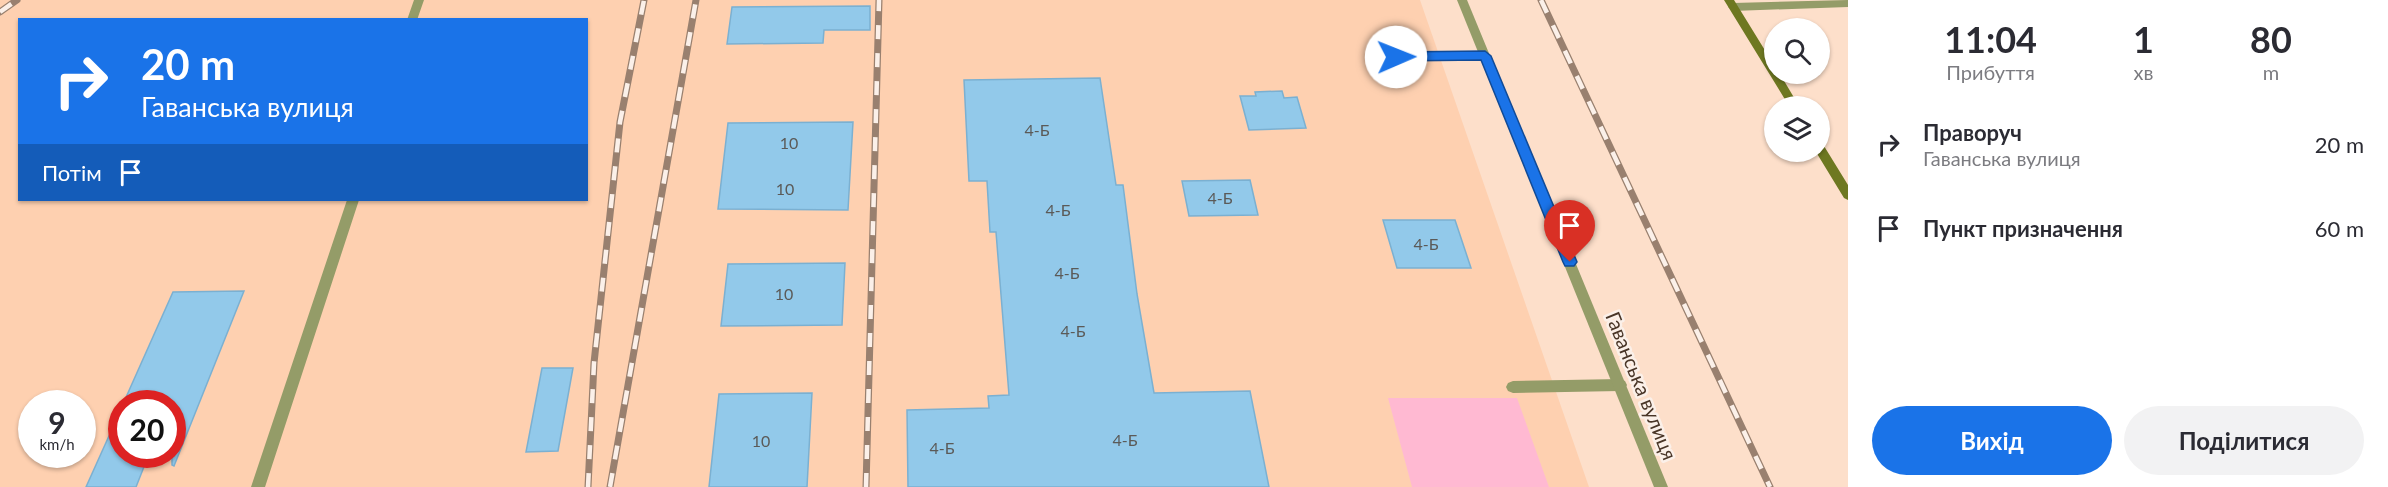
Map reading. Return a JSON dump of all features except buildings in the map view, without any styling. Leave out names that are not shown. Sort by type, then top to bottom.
[{"type":"main road","points":[[1731,4],[1788,96]]},
{"type":"main road","points":[[1828,162],[1848,195]]},
{"type":"street","points":[[413,18],[419,0]]},
{"type":"street","name":"Гаванська вулиця","points":[[1462,0],[1661,487]]},
{"type":"street","points":[[1731,4],[1848,3]]},
{"type":"street","points":[[1396,57],[1485,56]]},
{"type":"street","points":[[258,487],[353,201]]},
{"type":"street","points":[[1514,387],[1620,386]]},
{"type":"shaded area","points":[[0,0],[1420,0],[1589,487],[0,487]]},
{"type":"shaded area","points":[[1388,398],[1517,398],[1549,487],[1412,487]]},
{"type":"railway","points":[[0,12],[17,0]]},
{"type":"railway","points":[[588,487],[594,363],[620,122],[644,0]]},
{"type":"railway","points":[[610,487],[696,0]]},
{"type":"railway","points":[[866,487],[879,0]]},
{"type":"railway","points":[[1541,0],[1770,487]]},
{"type":"route","points":[[1396,57],[1485,56],[1570,262]]}]
